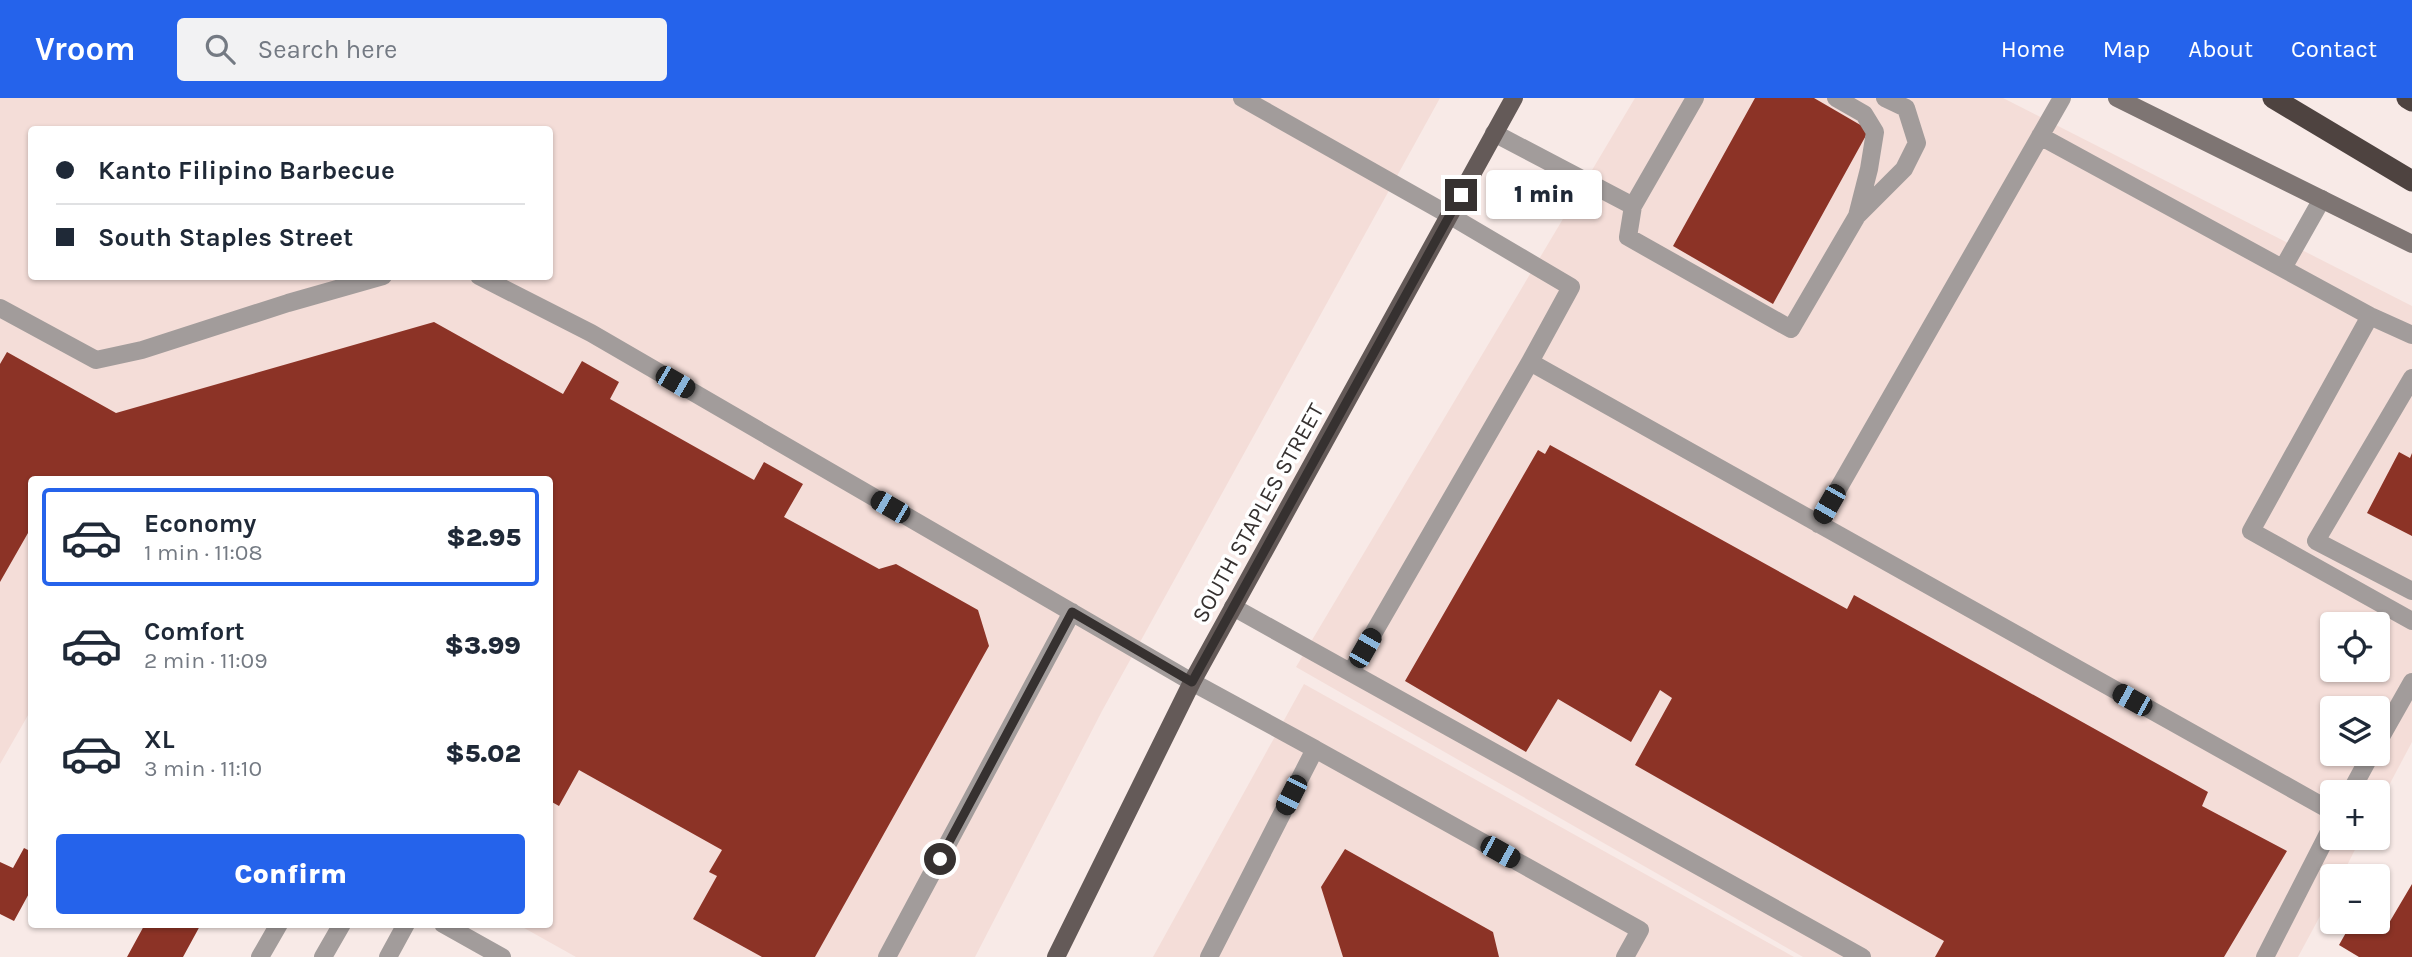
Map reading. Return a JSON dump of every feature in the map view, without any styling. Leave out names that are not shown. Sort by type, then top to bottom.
[{"type":"highway","points":[[2273,98],[2412,181]]},
{"type":"highway","points":[[2407,98],[2412,101]]},
{"type":"main road","name":"SOUTH STAPLES STREET","points":[[1056,957],[1192,682],[1514,98]]},
{"type":"main road","points":[[2117,98],[2412,244]]},
{"type":"lane","points":[[1242,98],[1570,287],[1530,362],[1351,672]]},
{"type":"lane","points":[[1695,98],[1633,206],[1628,237],[1791,328],[1857,216],[1905,169],[1917,143],[1908,103],[1885,98]]},
{"type":"lane","points":[[1836,98],[1864,114],[1875,132],[1857,216]]},
{"type":"lane","points":[[1818,524],[2062,98]]},
{"type":"lane","points":[[1494,133],[1633,206]]},
{"type":"lane","points":[[2040,136],[2370,316],[2412,335]]},
{"type":"lane","points":[[2283,268],[2322,200]]},
{"type":"lane","points":[[0,308],[96,360],[142,350],[369,280]]},
{"type":"lane","points":[[487,280],[591,333],[1192,682],[1640,930],[1625,957]]},
{"type":"lane","points":[[2370,316],[2251,531],[2412,621]]},
{"type":"lane","points":[[1530,362],[2320,805]]},
{"type":"lane","points":[[2412,378],[2316,541],[2412,592]]},
{"type":"lane","points":[[1233,607],[1862,957]]},
{"type":"lane","points":[[887,957],[1072,612]]},
{"type":"lane","points":[[2390,721],[2412,682]]},
{"type":"lane","points":[[1209,957],[1315,749]]},
{"type":"lane","points":[[2265,957],[2320,849]]},
{"type":"lane","points":[[260,957],[277,928]]},
{"type":"lane","points":[[323,957],[340,928]]},
{"type":"lane","points":[[388,957],[404,928]]},
{"type":"lane","points":[[450,928],[502,957]]},
{"type":"shaded area","points":[[0,98],[1440,98],[1102,711],[975,957],[576,957],[524,928],[553,928],[553,476],[28,476],[28,715],[0,764]]},
{"type":"shaded area","points":[[1635,98],[2003,98],[2412,306],[2412,742],[2390,783],[2390,780],[2320,780],[2320,850],[2355,850],[2348,864],[2320,864],[2320,916],[2298,957],[1803,957],[1296,667]]},
{"type":"shaded area","points":[[1304,684],[1794,957],[1153,957]]},
{"type":"building","points":[[1755,98],[1814,98],[1869,130],[1773,304],[1673,246]]},
{"type":"building","points":[[434,322],[563,394],[582,361],[619,382],[610,399],[754,480],[764,462],[803,484],[784,517],[879,569],[896,564],[978,610],[989,646],[815,957],[762,957],[693,919],[717,876],[709,872],[722,850],[579,770],[559,806],[553,803],[553,476],[28,476],[28,533],[0,582],[0,364],[7,352],[116,413]]},
{"type":"building","points":[[1550,445],[1847,609],[1854,595],[2208,792],[2202,806],[2287,851],[2224,957],[1935,957],[1944,941],[1635,765],[1672,698],[1660,690],[1631,742],[1558,699],[1526,752],[1405,681],[1538,450],[1545,454]]},
{"type":"building","points":[[2399,452],[2410,458],[2412,453],[2412,536],[2367,513]]},
{"type":"building","points":[[24,848],[28,850],[28,895],[14,921],[0,914],[0,862],[13,868]]},
{"type":"building","points":[[1345,849],[1493,932],[1499,957],[1343,957],[1321,887]]},
{"type":"building","points":[[2412,884],[2412,957],[2359,957],[2339,945],[2345,934],[2390,934],[2390,921]]},
{"type":"building","points":[[143,928],[199,928],[183,957],[127,957]]},
{"type":"route","points":[[940,859],[1072,612],[1192,682],[1461,195]]}]
